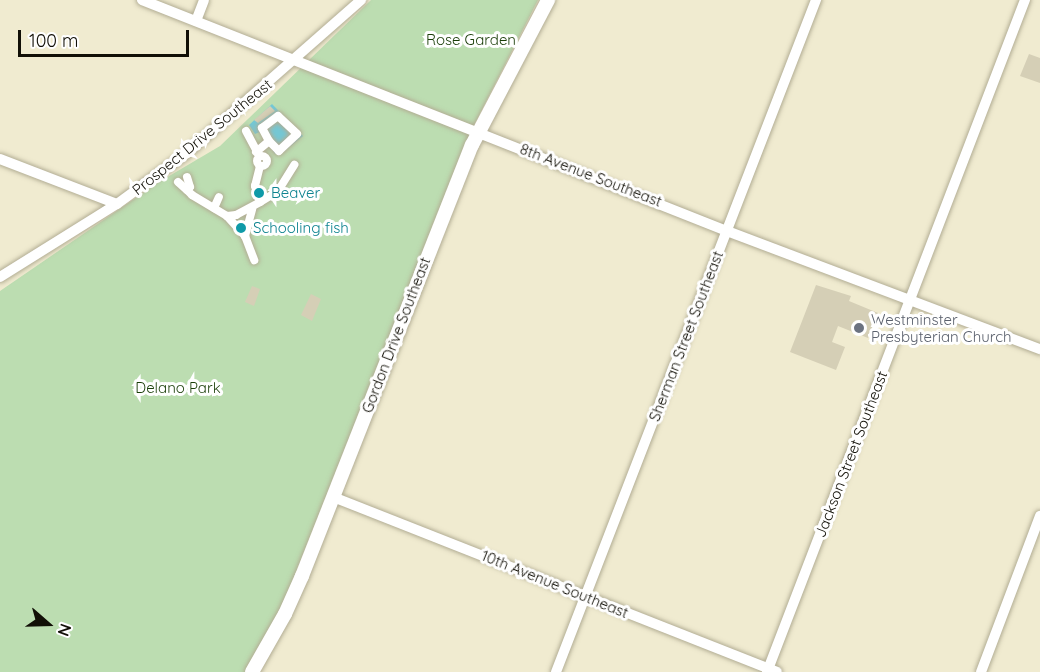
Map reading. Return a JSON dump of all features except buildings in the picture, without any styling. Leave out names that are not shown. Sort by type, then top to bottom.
[{"type":"street","name":"8th Avenue Southeast","points":[[142,0],[727,231],[911,298],[1040,349]]},
{"type":"street","points":[[196,21],[204,0]]},
{"type":"street","name":"Prospect Drive Southeast","points":[[0,277],[117,204],[187,153],[295,62],[361,0]]},
{"type":"street","name":"Gordon Drive Southeast","points":[[252,672],[285,614],[479,132],[548,0]]},
{"type":"street","name":"Sherman Street Southeast","points":[[556,672],[816,0]]},
{"type":"street","name":"Jackson Street Southeast","points":[[771,671],[1025,0]]},
{"type":"street","points":[[246,131],[259,158]]},
{"type":"street","points":[[260,202],[255,186],[259,158],[270,141]]},
{"type":"street","points":[[0,159],[117,204]]},
{"type":"street","points":[[227,216],[252,209],[278,191],[294,165]]},
{"type":"street","points":[[187,177],[190,187],[187,190]]},
{"type":"street","points":[[178,182],[227,216],[245,236],[254,260]]},
{"type":"street","points":[[214,208],[219,196]]},
{"type":"street","points":[[245,236],[252,209]]},
{"type":"street","name":"10th Avenue Southeast","points":[[333,497],[771,671]]},
{"type":"street","points":[[981,672],[1040,516]]},
{"type":"green space","name":"Delano Park","points":[[371,0],[538,0],[472,129],[279,615],[245,672],[0,672],[0,291],[159,182],[220,146]]},
{"type":"water","points":[[272,104],[303,136],[281,154],[275,154],[260,132],[255,134],[249,125]]},
{"type":"place","name":"Beaver","points":[[259,193]]},
{"type":"place","name":"Schooling fish","points":[[241,228]]},
{"type":"place","name":"Westminster Presbyterian Church","points":[[859,328]]},
{"type":"park label","name":"Rose Garden","points":[[471,40]]}]
